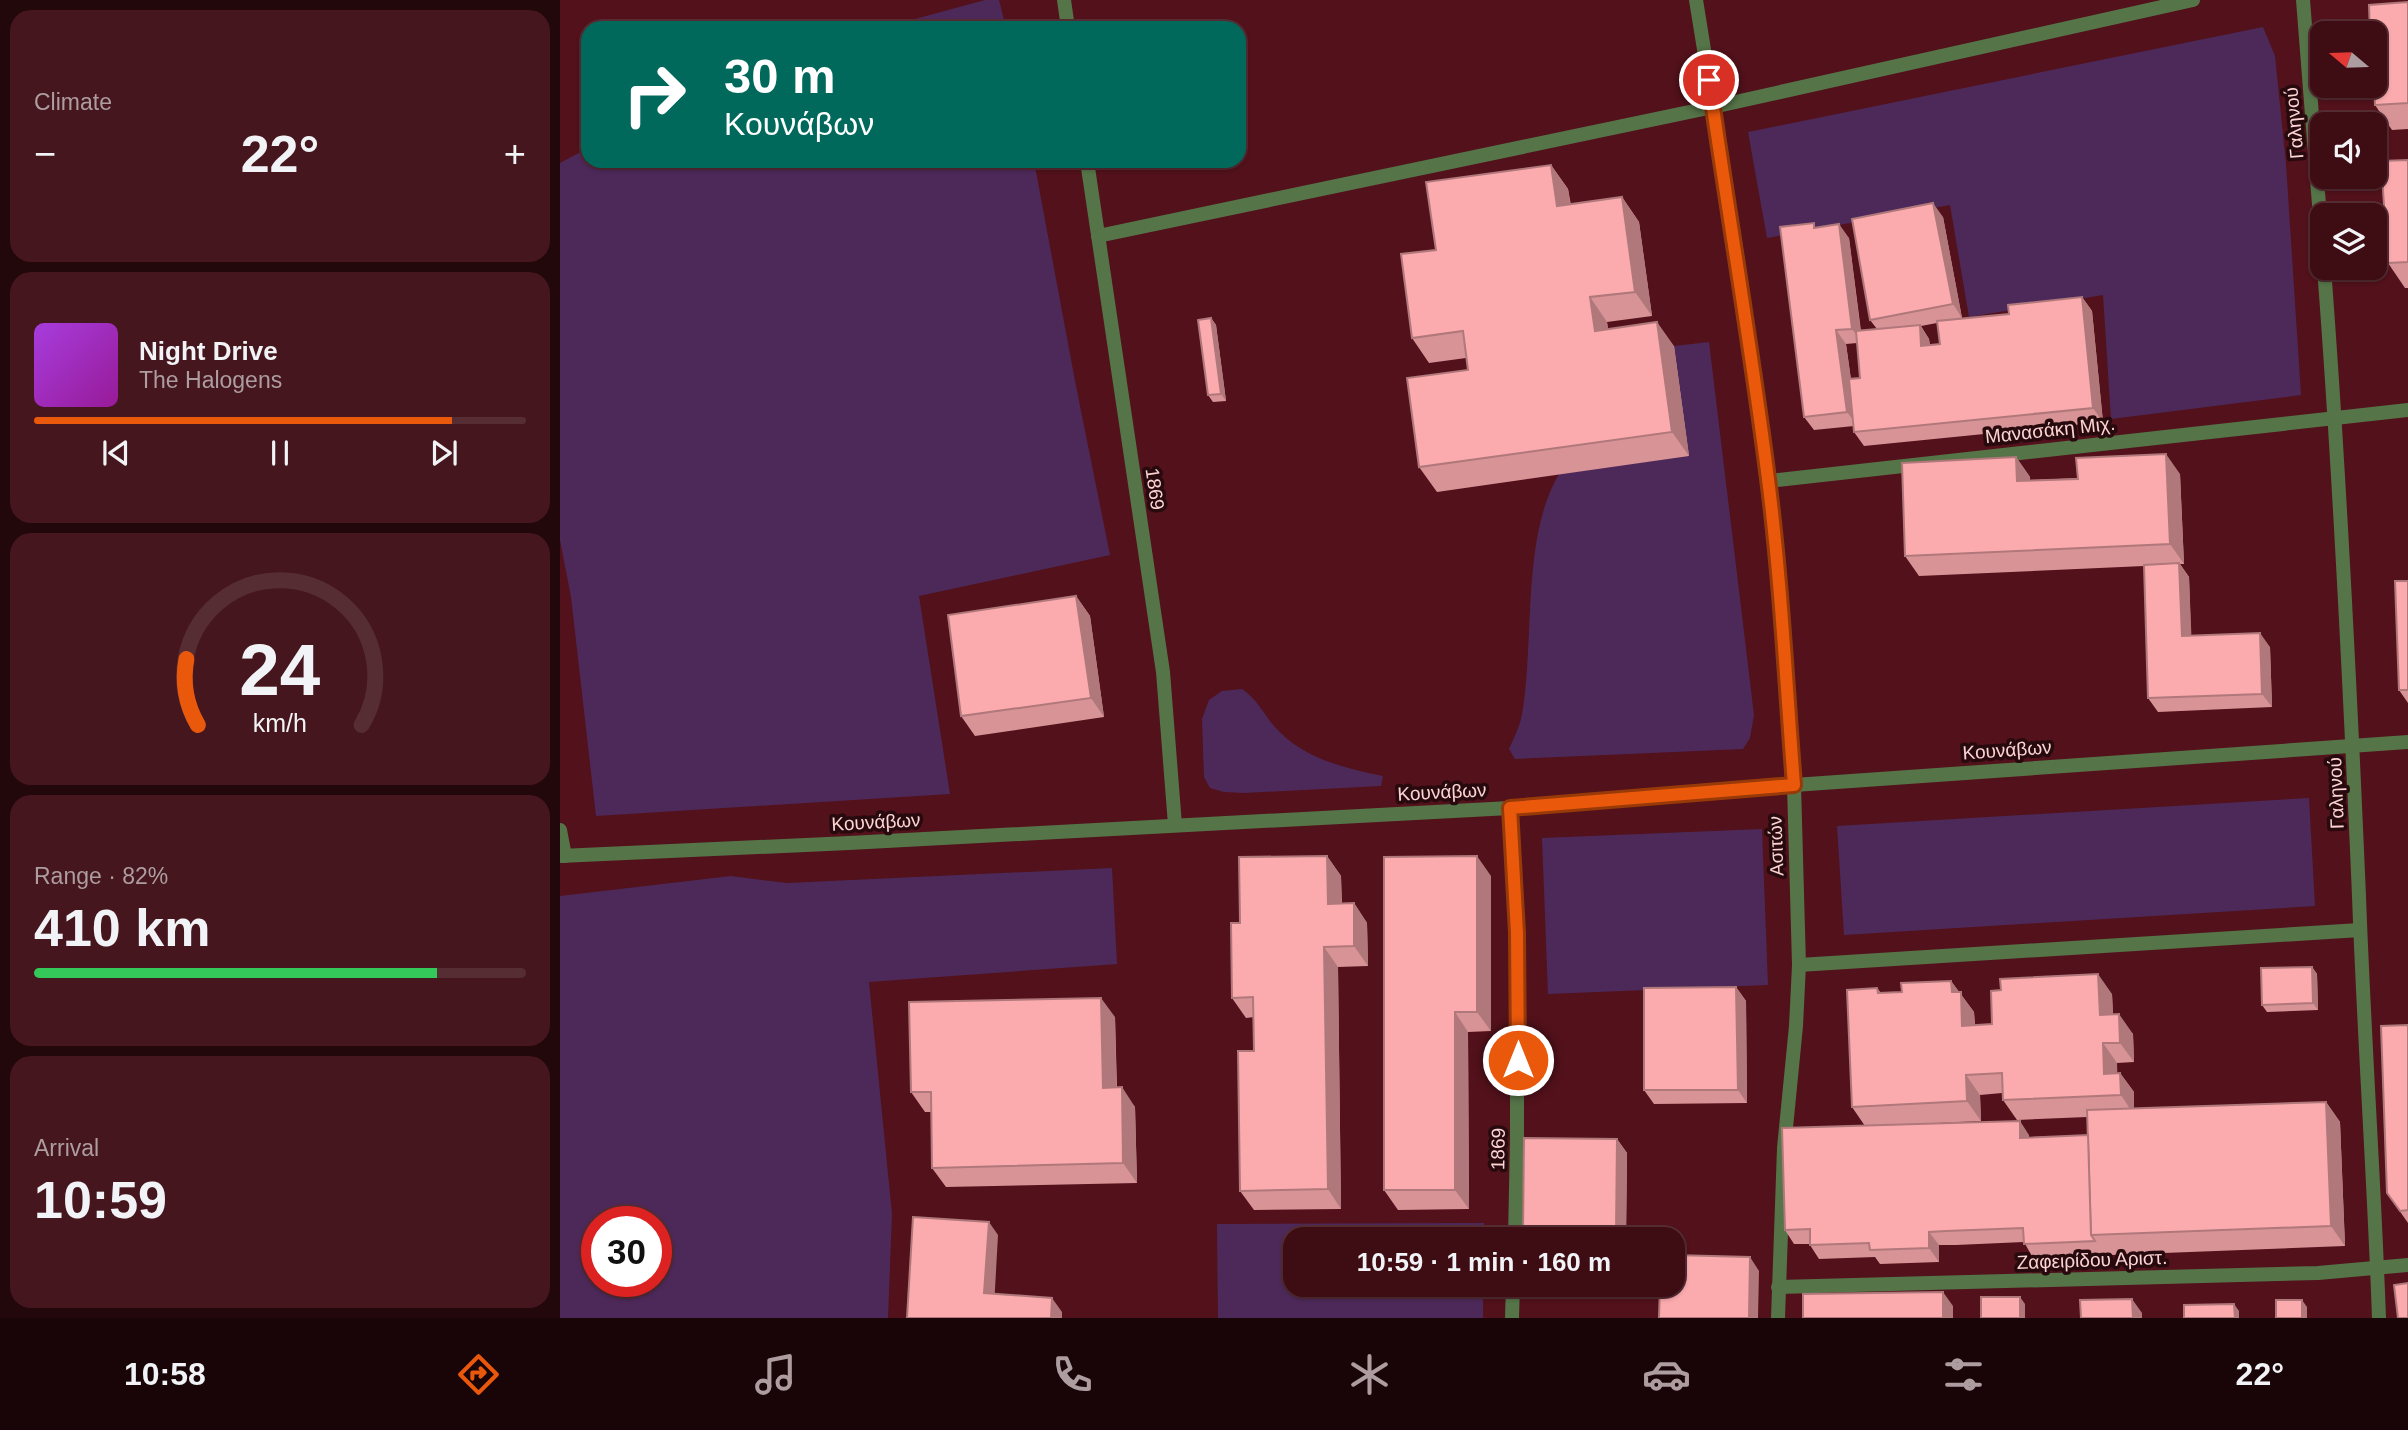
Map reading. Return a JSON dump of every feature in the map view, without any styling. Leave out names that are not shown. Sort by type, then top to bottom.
[{"type":"street","points":[[1064,0],[1067,21]]},
{"type":"street","name":"Ασιτών","points":[[1696,0],[1734,235],[1769,481],[1794,785],[1800,965],[1784,1148],[1778,1318]]},
{"type":"street","points":[[1098,236],[1713,107],[2193,0]]},
{"type":"street","name":"Γαληνού","points":[[2303,0],[2319,203]]},
{"type":"street","name":"1869","points":[[1088,168],[1163,672],[1175,825]]},
{"type":"street","name":"Γαληνού","points":[[2325,280],[2354,745],[2379,1318]]},
{"type":"street","name":"Μανασάκη Μιχ.","points":[[1769,481],[2408,410]]},
{"type":"street","name":"Κουνάβων","points":[[562,856],[1510,808],[1794,785],[2408,742]]},
{"type":"street","name":"1869","points":[[1510,808],[1517,933],[1515,1227]]},
{"type":"street","points":[[560,830],[562,856]]},
{"type":"street","points":[[1800,965],[2360,930]]},
{"type":"street","name":"Ζαφειρίδου Αριστ.","points":[[1778,1287],[2304,1273],[2408,1265]]},
{"type":"street","points":[[1512,1318],[1513,1297]]},
{"type":"shaded area","points":[[985,0],[999,0],[1004,21],[908,21]]},
{"type":"shaded area","points":[[2263,27],[2275,56],[2286,164],[2301,395],[2111,419],[2103,295],[1969,317],[1950,205],[1767,238],[1748,132]]},
{"type":"shaded area","points":[[581,152],[581,168],[1035,168],[1110,555],[919,596],[950,794],[596,816],[571,597],[560,540],[560,163]]},
{"type":"shaded area","points":[[1709,342],[1754,715],[1750,738],[1743,749],[1515,759],[1509,749],[1522,714],[1526,685],[1534,559],[1547,500],[1559,474],[1674,346]]},
{"type":"shaded area","points":[[1242,689],[1274,726],[1297,746],[1338,765],[1383,776],[1381,786],[1244,793],[1210,788],[1204,777],[1202,719],[1209,700],[1222,691]]},
{"type":"shaded area","points":[[2309,798],[2315,906],[1844,935],[1837,826]]},
{"type":"shaded area","points":[[1762,829],[1768,985],[1548,994],[1542,838]]},
{"type":"shaded area","points":[[1112,868],[1117,964],[869,982],[892,1214],[888,1318],[560,1318],[560,896],[731,876],[787,883]]},
{"type":"shaded area","points":[[1484,1223],[1484,1227],[1283,1227],[1283,1297],[1483,1297],[1483,1318],[1218,1318],[1217,1224]]},
{"type":"building","points":[[2408,2],[2408,103],[2375,105],[2375,98],[2387,98],[2387,21],[2370,21],[2369,5]]},
{"type":"building","points":[[2408,160],[2408,262],[2388,263],[2387,203],[2384,203],[2383,189],[2387,189],[2387,161]]},
{"type":"building","points":[[1551,165],[1557,206],[1622,197],[1635,292],[1590,297],[1595,331],[1657,322],[1672,432],[1419,467],[1407,378],[1468,370],[1463,331],[1412,338],[1401,254],[1436,250],[1426,182]]},
{"type":"building","points":[[1933,203],[1953,304],[1870,320],[1852,219]]},
{"type":"building","points":[[1814,223],[1814,228],[1839,224],[1852,329],[1836,330],[1847,412],[1804,417],[1780,227]]},
{"type":"building","points":[[2082,297],[2093,408],[1854,432],[1849,379],[1860,378],[1856,331],[1920,325],[1921,346],[1940,344],[1937,321],[2009,314],[2008,305]]},
{"type":"building","points":[[1211,318],[1221,394],[1208,395],[1198,320]]},
{"type":"building","points":[[2166,454],[2170,544],[1905,556],[1902,463],[2016,457],[2017,481],[2078,479],[2076,458]]},
{"type":"building","points":[[2179,563],[2182,636],[2260,633],[2262,694],[2148,698],[2144,565]]},
{"type":"building","points":[[2395,581],[2408,581],[2408,690],[2399,690]]},
{"type":"building","points":[[1076,596],[1091,698],[961,716],[948,615]]},
{"type":"building","points":[[1327,856],[1328,904],[1354,903],[1354,946],[1324,947],[1328,1189],[1240,1191],[1238,1051],[1254,1051],[1253,997],[1232,998],[1231,923],[1240,923],[1239,857]]},
{"type":"building","points":[[1477,856],[1477,1012],[1455,1012],[1455,1190],[1384,1190],[1384,857]]},
{"type":"building","points":[[2312,967],[2313,1003],[2262,1005],[2261,968]]},
{"type":"building","points":[[2098,974],[2100,1015],[2119,1014],[2120,1043],[2103,1043],[2104,1074],[2120,1073],[2121,1095],[2003,1100],[2002,1073],[1966,1075],[1967,1101],[1852,1107],[1847,990],[1877,988],[1878,993],[1902,992],[1901,983],[1951,981],[1952,992],[1961,992],[1962,1026],[1992,1024],[1991,991],[2001,990],[2000,979]]},
{"type":"building","points":[[1736,987],[1738,1090],[1644,1090],[1644,988]]},
{"type":"building","points":[[1101,998],[1103,1088],[1122,1087],[1123,1163],[932,1168],[931,1092],[911,1092],[909,1002]]},
{"type":"building","points":[[2408,1025],[2408,1210],[2400,1211],[2387,1193],[2381,1026]]},
{"type":"building","points":[[2326,1102],[2331,1226],[2091,1235],[2087,1110]]},
{"type":"building","points":[[2020,1121],[2020,1138],[2088,1135],[2091,1235],[2095,1241],[2024,1244],[2023,1228],[1946,1231],[1929,1232],[1929,1248],[1870,1250],[1869,1243],[1810,1245],[1810,1229],[1785,1230],[1782,1128]]},
{"type":"building","points":[[1524,1138],[1617,1139],[1616,1227],[1523,1227]]},
{"type":"building","points":[[913,1217],[989,1222],[984,1293],[1052,1298],[1051,1318],[907,1318]]},
{"type":"building","points":[[1685,1255],[1750,1257],[1749,1318],[1659,1318],[1660,1297],[1685,1297]]},
{"type":"building","points":[[2408,1283],[2408,1318],[2398,1318],[2394,1285]]},
{"type":"building","points":[[1943,1292],[1943,1318],[1803,1318],[1803,1294]]},
{"type":"building","points":[[1981,1297],[2020,1297],[2020,1318],[1981,1318]]},
{"type":"building","points":[[2132,1299],[2133,1318],[2081,1318],[2080,1300]]},
{"type":"building","points":[[2276,1300],[2302,1300],[2302,1318],[2276,1318]]},
{"type":"building","points":[[2234,1304],[2235,1318],[2184,1318],[2184,1305]]},
{"type":"route","points":[[1518,1060],[1517,933],[1510,808],[1794,785],[1769,481],[1709,80]]}]
